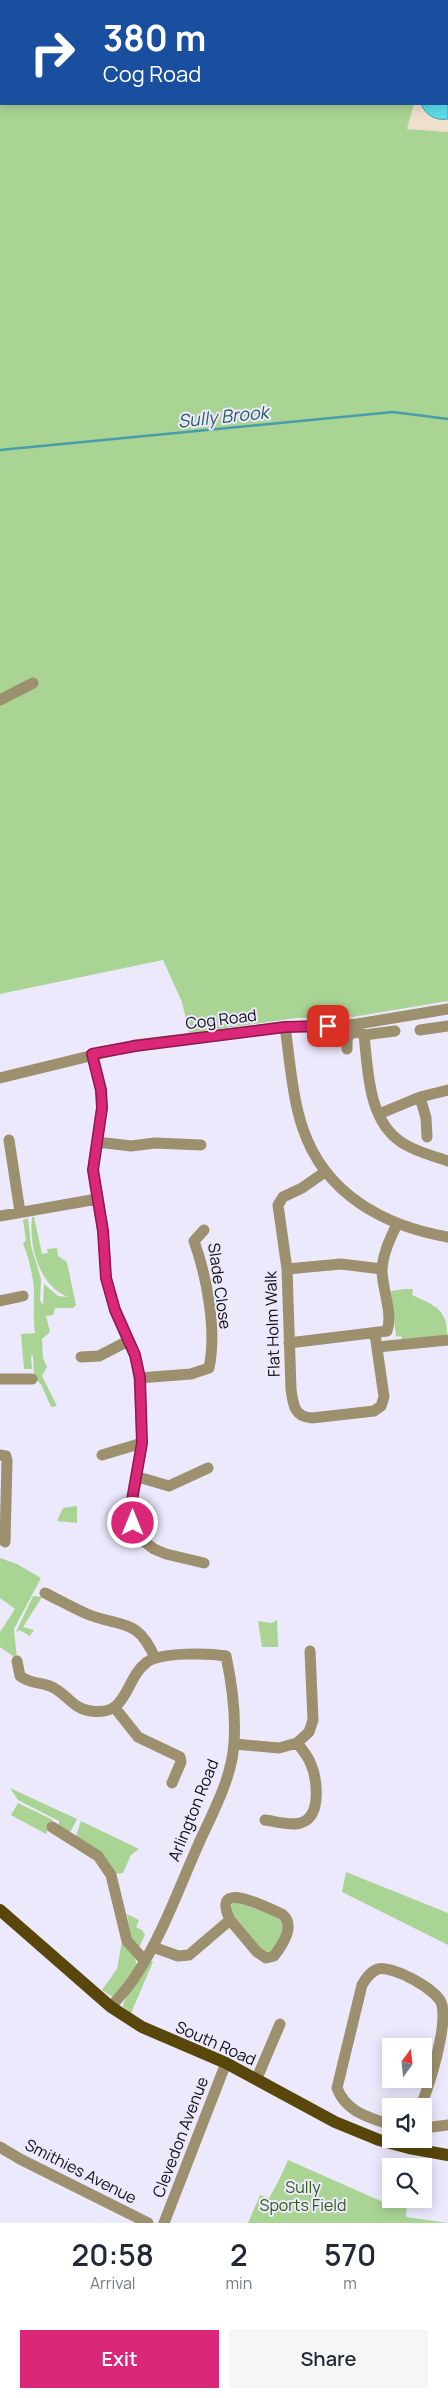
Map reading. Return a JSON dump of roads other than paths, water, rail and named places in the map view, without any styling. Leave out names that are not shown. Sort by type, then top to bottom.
[{"type":"main road","name":"South Road","points":[[0,1910],[111,2007],[142,2027],[257,2078],[335,2122],[379,2140],[448,2155]]},
{"type":"street","points":[[0,700],[33,683]]},
{"type":"street","name":"Cog Road","points":[[0,1078],[92,1054],[135,1046],[285,1027],[356,1024],[448,1010]]},
{"type":"street","points":[[420,1030],[448,1026]]},
{"type":"street","points":[[285,1027],[301,1124],[313,1152],[325,1172],[358,1203],[397,1224],[448,1237]]},
{"type":"street","points":[[347,1049],[347,1038],[350,1034],[358,1032],[364,1035],[395,1030]]},
{"type":"street","points":[[364,1035],[370,1087],[386,1128],[401,1142],[448,1161]]},
{"type":"street","points":[[92,1054],[101,1090],[102,1108],[93,1170],[104,1239],[106,1278],[115,1310],[135,1355],[140,1378],[142,1443],[131,1515],[136,1531],[142,1540],[154,1549],[166,1554],[204,1563]]},
{"type":"street","points":[[379,1114],[420,1097],[448,1090]]},
{"type":"street","points":[[420,1097],[426,1118],[427,1137]]},
{"type":"street","points":[[9,1140],[20,1212]]},
{"type":"street","points":[[98,1142],[131,1146],[155,1143],[201,1145]]},
{"type":"street","name":"Flat Holm Walk","points":[[325,1172],[279,1202],[278,1208],[287,1269],[292,1396],[295,1410],[300,1415],[312,1418],[374,1411],[381,1406],[384,1397],[377,1347]]},
{"type":"street","points":[[0,1216],[98,1199]]},
{"type":"street","points":[[289,1343],[375,1334],[387,1331],[389,1324],[382,1269],[385,1253],[397,1224]]},
{"type":"street","name":"Slade Close","points":[[140,1378],[191,1374],[209,1368],[212,1343],[205,1276],[194,1241],[204,1230]]},
{"type":"street","points":[[287,1269],[341,1264],[382,1269]]},
{"type":"street","points":[[0,1301],[23,1296]]},
{"type":"street","points":[[375,1334],[377,1347],[448,1340]]},
{"type":"street","points":[[81,1357],[99,1356],[128,1342]]},
{"type":"street","points":[[0,1379],[32,1379]]},
{"type":"street","points":[[102,1455],[142,1443]]},
{"type":"street","points":[[0,1455],[6,1456],[7,1461],[5,1542]]},
{"type":"street","points":[[138,1477],[169,1486],[208,1468]]},
{"type":"street","points":[[17,1660],[20,1676],[27,1681],[53,1688],[72,1704],[82,1709],[102,1712],[115,1708],[124,1697],[132,1679],[141,1667],[154,1658],[147,1641],[128,1625],[89,1614],[45,1593]]},
{"type":"street","points":[[234,1744],[279,1748],[296,1743],[309,1732],[313,1720],[310,1652]]},
{"type":"street","name":"Arlington Road","points":[[111,2007],[134,1979],[153,1947],[223,1787],[234,1744],[232,1683],[226,1656],[212,1653],[154,1658]]},
{"type":"street","points":[[115,1708],[138,1737],[180,1758],[181,1762],[172,1783]]},
{"type":"street","points":[[265,1820],[298,1824],[311,1816],[316,1802],[315,1780],[310,1762],[296,1743]]},
{"type":"street","points":[[52,1827],[98,1856],[111,1875],[127,1941],[145,1961]]},
{"type":"street","points":[[240,1896],[282,1914],[288,1918],[290,1925],[280,1948],[274,1956],[266,1958],[257,1952],[230,1920],[225,1911],[227,1902],[232,1897],[240,1896]]},
{"type":"street","points":[[153,1947],[178,1956],[189,1955],[230,1920]]},
{"type":"street","points":[[382,2121],[349,2108],[341,2100],[338,2088],[362,1985],[370,1973],[378,1969],[388,1968],[430,1990],[438,1996],[442,2004],[439,2041],[433,2071],[425,2098]]},
{"type":"street","points":[[257,2078],[280,2024]]},
{"type":"street","name":"Clevedon Avenue","points":[[164,2223],[226,2063]]},
{"type":"street","points":[[432,2127],[448,2125]]},
{"type":"street","name":"Smithies Avenue","points":[[0,2147],[20,2159],[148,2223]]},
{"type":"water","points":[[422,105],[448,105],[448,119],[439,119],[426,111]]},
{"type":"waterway","name":"Sully Brook","points":[[0,450],[393,412],[448,419]]},
{"type":"park label","name":"Sully Sports Field","points":[[303,2196]]}]
